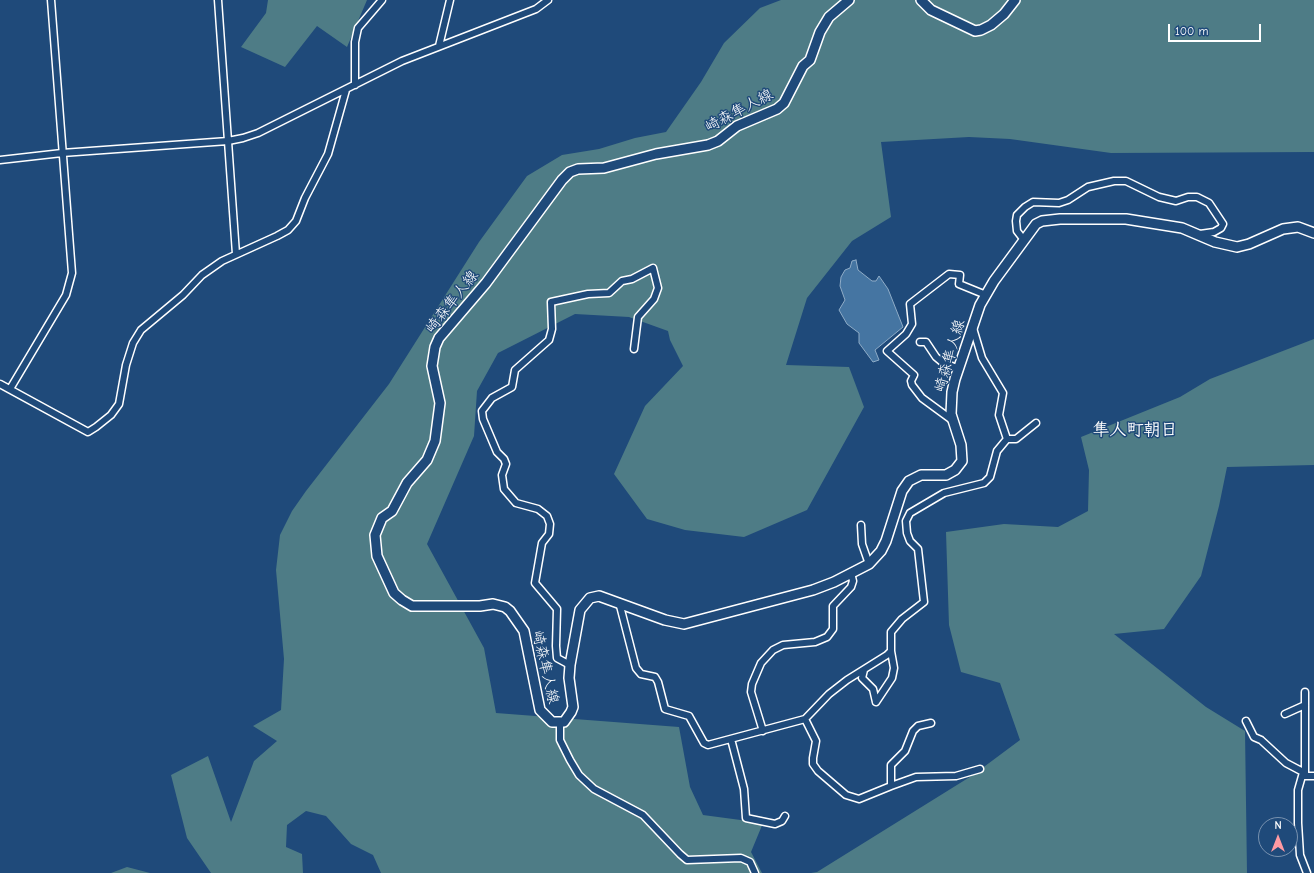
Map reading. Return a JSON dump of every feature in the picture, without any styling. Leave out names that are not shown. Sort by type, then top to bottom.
[{"type":"main road","name":"崎森隼人線","points":[[849,0],[830,17],[820,32],[810,60],[803,66],[784,103],[777,109],[737,126],[718,141],[656,154],[604,168],[578,169],[570,172],[562,180],[486,284],[439,338],[435,348],[432,366],[439,390],[440,413],[435,441],[427,460],[407,483],[392,510],[379,522],[375,535],[377,556],[394,593],[412,606],[480,606],[493,604],[505,607],[510,611],[524,631],[540,710],[552,722],[560,723],[567,720],[573,707],[569,678],[570,665],[577,623],[584,604],[590,598],[599,596],[665,620],[684,624],[813,590],[869,564],[881,551],[886,541],[902,492],[909,480],[921,475],[946,475],[960,466],[962,461],[962,451],[952,420],[952,392],[980,305],[1030,230],[1042,221],[1066,219],[1126,219],[1168,225],[1200,234],[1216,242],[1236,247],[1249,244],[1283,229],[1298,227],[1314,233]]},
{"type":"main road","points":[[921,0],[931,10],[975,31],[991,25],[1004,14],[1016,0]]},
{"type":"street","points":[[10,389],[66,295],[72,273],[51,0]]},
{"type":"street","points":[[218,0],[236,254]]},
{"type":"street","points":[[355,85],[354,42],[358,28],[382,0]]},
{"type":"street","points":[[439,46],[450,0]]},
{"type":"street","points":[[0,160],[62,153],[228,141],[258,132],[402,62],[439,46],[536,9],[548,0]]},
{"type":"street","points":[[0,384],[88,432],[96,428],[119,404],[126,365],[133,343],[141,330],[183,295],[202,275],[222,261],[288,230],[296,221],[305,198],[328,154],[346,90]]},
{"type":"street","points":[[1024,240],[1017,231],[1016,221],[1017,215],[1025,207],[1033,202],[1058,203],[1068,200],[1088,187],[1114,181],[1126,181],[1158,197],[1176,201],[1188,197],[1197,197],[1209,202],[1223,224],[1221,228],[1214,232],[1200,234]]},
{"type":"street","points":[[570,665],[558,658],[556,646],[557,609],[535,583],[542,543],[550,534],[550,524],[547,516],[538,509],[516,503],[506,493],[502,475],[506,464],[504,459],[497,452],[483,419],[482,411],[492,398],[512,387],[515,370],[550,340],[552,329],[551,302],[588,294],[609,293],[622,281],[632,279],[653,268],[658,288],[654,299],[638,317],[634,349]]},
{"type":"street","points":[[952,420],[922,398],[912,386],[911,381],[914,375],[887,351],[906,334],[912,324],[910,304],[949,274],[960,275],[959,284],[986,295]]},
{"type":"street","points":[[973,328],[982,358],[1002,393],[999,415],[1007,439]]},
{"type":"street","points":[[920,342],[926,342],[936,357],[942,362],[959,369]]},
{"type":"street","points":[[1007,439],[1016,439],[1036,423]]},
{"type":"street","points":[[864,670],[862,678],[873,689],[876,702],[892,678],[894,668],[890,651],[891,632],[902,619],[924,602],[918,550],[910,541],[907,533],[906,521],[910,513],[944,493],[984,483],[990,477],[997,451],[1007,439]]},
{"type":"street","points":[[861,525],[862,544],[869,564]]},
{"type":"street","points":[[763,730],[751,692],[752,684],[761,663],[773,650],[783,645],[815,642],[827,637],[833,629],[834,606],[851,588],[853,581],[851,573]]},
{"type":"street","points":[[619,602],[636,668],[641,674],[655,677],[658,682],[665,709],[689,716],[704,743],[708,745],[805,719],[829,694],[864,670],[882,660],[890,651]]},
{"type":"street","points":[[1305,692],[1304,775],[1298,790],[1300,855],[1307,873]]},
{"type":"street","points":[[1285,714],[1305,705]]},
{"type":"street","points":[[805,719],[816,741],[814,764],[818,771],[846,795],[859,799],[916,777],[956,776],[980,769]]},
{"type":"street","points":[[1246,721],[1254,737],[1261,740],[1286,764],[1304,775],[1314,776]]},
{"type":"street","points":[[560,723],[560,740],[570,760],[579,775],[594,789],[643,815],[687,860],[741,858],[750,862],[755,873]]},
{"type":"street","points":[[891,786],[891,765],[906,750],[913,731],[918,726],[931,723]]},
{"type":"street","points":[[731,739],[744,788],[746,818],[775,824],[782,821],[785,816]]},
{"type":"green space","points":[[268,0],[367,0],[347,47],[317,26],[285,67],[241,47],[266,13]]},
{"type":"green space","points":[[781,0],[1314,0],[1314,152],[1111,153],[1010,139],[969,137],[881,142],[891,217],[852,241],[807,298],[786,365],[849,367],[864,407],[807,510],[744,537],[685,530],[647,519],[614,474],[645,406],[683,366],[670,340],[668,331],[629,317],[575,314],[498,353],[477,391],[474,436],[427,544],[484,648],[496,713],[679,727],[690,787],[703,815],[763,823],[751,852],[762,873],[381,873],[373,855],[351,844],[326,816],[306,811],[287,825],[286,847],[302,854],[303,873],[211,873],[187,838],[171,775],[208,756],[231,822],[254,761],[277,741],[253,726],[281,710],[284,659],[276,570],[280,535],[292,511],[389,384],[479,242],[527,176],[562,155],[599,149],[635,138],[666,132],[701,82],[724,43],[760,8]]},
{"type":"green space","points":[[1314,339],[1314,465],[1227,467],[1219,506],[1201,576],[1164,629],[1114,634],[1206,707],[1245,731],[1247,873],[811,873],[817,872],[973,775],[1020,740],[1000,683],[961,672],[949,625],[946,532],[1004,524],[1058,527],[1088,511],[1089,470],[1081,437],[1180,397],[1210,379]]},
{"type":"green space","points":[[127,867],[150,873],[111,873]]},
{"type":"water","points":[[856,260],[858,270],[872,281],[876,281],[879,276],[888,289],[903,327],[875,350],[879,360],[873,362],[859,343],[859,333],[847,324],[839,310],[845,300],[840,286],[841,277],[845,270],[850,268],[852,261]]},
{"type":"district","name":"隼人町朝日","points":[[1135,430]]}]
